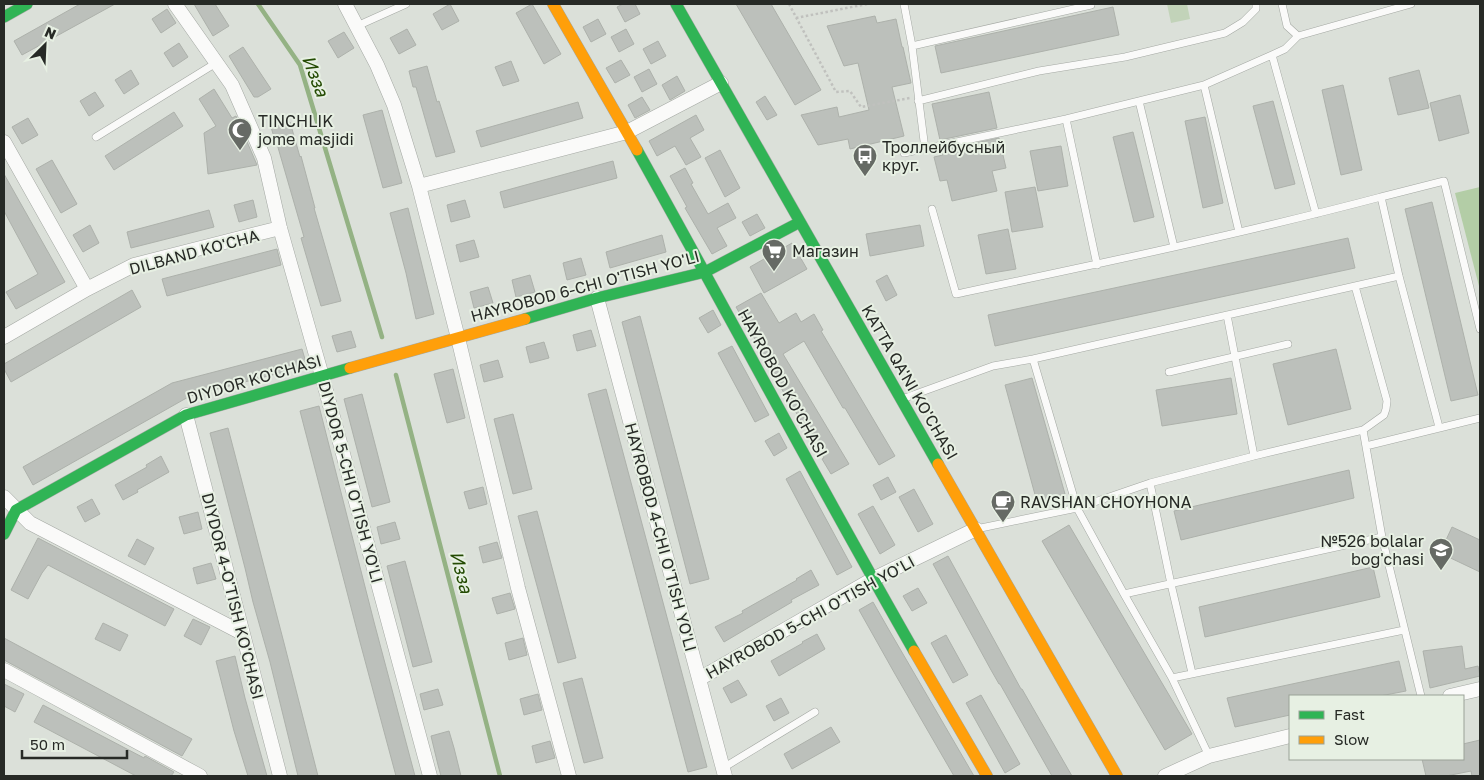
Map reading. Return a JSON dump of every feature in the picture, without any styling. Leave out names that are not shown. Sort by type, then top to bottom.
[{"type":"street","points":[[4,17],[27,4]]},
{"type":"street","name":"DIYDOR 5-CHI O'TISH YO'LI","points":[[175,4],[232,85],[264,158],[280,228],[430,776]]},
{"type":"street","points":[[345,4],[377,65],[394,105],[419,186],[458,338],[518,588],[569,776]]},
{"type":"street","name":"HAYROBOD KO'CHASI","points":[[553,4],[627,132],[873,578],[987,776]]},
{"type":"street","name":"KATTA QA'NI KO'CHASI","points":[[676,4],[1117,776]]},
{"type":"street","points":[[419,186],[627,132],[721,83]]},
{"type":"street","points":[[4,142],[87,289]]},
{"type":"street","name":"HAYROBOD 6-CHI O'TISH YO'LI","points":[[458,338],[597,298],[705,272],[800,222]]},
{"type":"street","name":"DILBAND KO'CHA","points":[[4,337],[87,289],[134,266],[280,228]]},
{"type":"street","name":"HAYROBOD 4-CHI O'TISH YO'LI","points":[[597,298],[724,772]]},
{"type":"street","name":"DIYDOR KO'CHASI","points":[[16,510],[186,415],[458,338]]},
{"type":"street","name":"DIYDOR 4-O'TISH KO'CHASI","points":[[186,415],[280,776]]},
{"type":"street","points":[[4,497],[30,523],[242,633]]},
{"type":"street","points":[[4,534],[16,510]]},
{"type":"street","name":"HAYROBOD 5-CHI O'TISH YO'LI","points":[[699,680],[873,578],[976,529]]},
{"type":"street","points":[[4,670],[200,776]]},
{"type":"street","points":[[1454,695],[1480,689]]},
{"type":"street","points":[[1164,776],[1209,756],[1289,736]]},
{"type":"lane","points":[[357,26],[406,4]]},
{"type":"lane","points":[[904,4],[912,46],[925,149]]},
{"type":"lane","points":[[918,99],[1039,71],[1125,57],[1225,33],[1243,22],[1256,8],[1256,4]]},
{"type":"lane","points":[[1282,4],[1288,26],[1298,36]]},
{"type":"lane","points":[[904,153],[1066,119],[1204,85],[1285,49],[1298,36],[1411,4]]},
{"type":"lane","points":[[912,46],[1091,5]]},
{"type":"lane","points":[[1272,55],[1316,214]]},
{"type":"lane","points":[[96,137],[216,63]]},
{"type":"lane","points":[[1204,85],[1239,232]]},
{"type":"lane","points":[[1139,101],[1174,247]]},
{"type":"lane","points":[[1066,119],[1097,264]]},
{"type":"lane","points":[[932,209],[956,294],[1239,232],[1444,181],[1480,328]]},
{"type":"lane","points":[[1381,197],[1398,276],[1439,427]]},
{"type":"lane","points":[[901,399],[993,366],[1033,359],[1398,276]]},
{"type":"lane","points":[[976,529],[1077,508],[1150,483],[1363,430],[1384,415],[1387,401],[1355,286]]},
{"type":"lane","points":[[1227,315],[1254,456]]},
{"type":"lane","points":[[1169,372],[1288,344]]},
{"type":"lane","points":[[1033,359],[1077,508],[1172,678],[1209,756]]},
{"type":"lane","points":[[1366,446],[1480,418]]},
{"type":"lane","points":[[1363,430],[1382,537],[1421,695]]},
{"type":"lane","points":[[1150,483],[1192,673]]},
{"type":"lane","points":[[1124,594],[1382,537]]},
{"type":"lane","points":[[1172,678],[1404,630]]},
{"type":"lane","points":[[724,772],[816,712]]},
{"type":"path","points":[[788,4],[836,92],[850,91],[861,107],[918,99]]},
{"type":"path","points":[[796,18],[867,4]]},
{"type":"green space","points":[[1167,4],[1187,4],[1190,19],[1171,23]]},
{"type":"green space","points":[[1480,187],[1480,290],[1455,193]]},
{"type":"building","points":[[80,4],[115,4],[22,55],[14,41]]},
{"type":"building","points":[[194,4],[215,4],[229,26],[213,36]]},
{"type":"building","points":[[450,4],[459,21],[442,30],[433,14]]},
{"type":"building","points":[[532,4],[561,54],[544,64],[516,13]]},
{"type":"building","points":[[623,4],[635,4],[640,14],[625,22],[617,7]]},
{"type":"building","points":[[736,4],[771,4],[821,90],[795,105]]},
{"type":"building","points":[[1113,7],[1119,35],[941,73],[935,46]]},
{"type":"building","points":[[167,9],[176,23],[161,33],[152,19]]},
{"type":"building","points":[[875,16],[877,23],[896,19],[903,47],[911,83],[892,87],[904,136],[850,149],[848,139],[818,145],[801,115],[837,107],[839,117],[869,110],[858,63],[844,66],[827,26]]},
{"type":"building","points":[[598,19],[606,34],[591,42],[583,27]]},
{"type":"building","points":[[407,29],[416,45],[399,54],[390,38]]},
{"type":"building","points":[[626,29],[634,44],[619,52],[611,37]]},
{"type":"building","points":[[344,32],[354,48],[338,58],[328,41]]},
{"type":"building","points":[[658,41],[666,56],[651,64],[643,49]]},
{"type":"building","points":[[179,43],[188,57],[173,67],[164,53]]},
{"type":"building","points":[[243,47],[271,89],[258,97],[254,97],[229,56]]},
{"type":"building","points":[[621,60],[630,75],[615,83],[606,68]]},
{"type":"building","points":[[511,61],[519,81],[503,86],[495,67]]},
{"type":"building","points":[[427,66],[437,102],[439,101],[455,152],[436,157],[416,87],[413,87],[409,71]]},
{"type":"building","points":[[649,69],[657,84],[642,92],[634,77]]},
{"type":"building","points":[[131,70],[139,84],[124,94],[115,80]]},
{"type":"building","points":[[1419,70],[1429,108],[1398,115],[1389,78]]},
{"type":"building","points":[[677,76],[685,91],[670,100],[662,85]]},
{"type":"building","points":[[1343,85],[1362,170],[1341,175],[1322,90]]},
{"type":"building","points":[[214,89],[232,118],[236,116],[257,165],[208,174],[204,133],[216,126],[199,99]]},
{"type":"building","points":[[95,92],[104,106],[89,116],[80,101]]},
{"type":"building","points":[[989,92],[997,128],[940,140],[932,104]]},
{"type":"building","points":[[1460,95],[1469,133],[1439,141],[1430,103]]},
{"type":"building","points":[[765,96],[777,115],[767,120],[756,102]]},
{"type":"building","points":[[642,97],[650,110],[635,118],[628,105]]},
{"type":"building","points":[[1273,101],[1295,184],[1275,189],[1253,106]]},
{"type":"building","points":[[578,102],[583,118],[481,147],[476,131]]},
{"type":"building","points":[[382,110],[402,183],[383,188],[363,115]]},
{"type":"building","points":[[174,112],[183,126],[114,170],[105,156]]},
{"type":"building","points":[[696,115],[704,130],[690,138],[701,157],[686,165],[675,146],[657,156],[649,141]]},
{"type":"building","points":[[1205,117],[1223,203],[1203,208],[1185,121]]},
{"type":"building","points":[[28,118],[38,135],[22,144],[12,127]]},
{"type":"building","points":[[290,122],[341,301],[321,306],[301,238],[304,237],[271,127]]},
{"type":"building","points":[[1133,132],[1154,217],[1134,222],[1113,137]]},
{"type":"building","points":[[999,138],[1006,168],[992,171],[997,191],[952,201],[947,180],[940,181],[934,157],[943,155],[942,150]]},
{"type":"building","points":[[1061,146],[1068,186],[1038,191],[1030,151]]},
{"type":"building","points":[[720,150],[740,188],[725,197],[705,158]]},
{"type":"building","points":[[52,160],[77,204],[61,213],[36,169]]},
{"type":"building","points":[[613,161],[617,178],[504,208],[500,192]]},
{"type":"building","points":[[685,168],[693,183],[691,184],[708,214],[728,203],[736,218],[717,228],[727,246],[712,254],[685,208],[687,207],[670,176]]},
{"type":"building","points":[[4,174],[65,282],[16,309],[6,292],[38,274],[4,211]]},
{"type":"building","points":[[1035,187],[1043,227],[1012,232],[1005,192]]},
{"type":"building","points":[[253,200],[257,217],[239,222],[234,205]]},
{"type":"building","points":[[465,200],[470,217],[451,222],[447,205]]},
{"type":"building","points":[[1432,202],[1478,395],[1451,401],[1405,209]]},
{"type":"building","points":[[408,208],[434,314],[416,319],[390,213]]},
{"type":"building","points":[[209,210],[214,227],[131,248],[127,232]]},
{"type":"building","points":[[757,214],[765,228],[750,236],[742,222]]},
{"type":"building","points":[[90,225],[99,243],[83,252],[73,235]]},
{"type":"building","points":[[920,225],[924,246],[870,256],[866,234]]},
{"type":"building","points":[[1008,229],[1016,269],[986,274],[978,235]]},
{"type":"building","points":[[662,235],[666,252],[610,268],[606,252]]},
{"type":"building","points":[[1348,238],[1355,268],[995,346],[988,315]]},
{"type":"building","points":[[474,240],[479,257],[460,262],[456,245]]},
{"type":"building","points":[[792,243],[807,269],[764,293],[750,267]]},
{"type":"building","points":[[277,249],[281,265],[167,296],[162,279]]},
{"type":"building","points":[[581,258],[586,275],[567,280],[563,263]]},
{"type":"building","points":[[530,275],[535,292],[516,297],[512,280]]},
{"type":"building","points":[[887,275],[897,295],[886,301],[876,281]]},
{"type":"building","points":[[488,287],[493,303],[474,308],[470,292]]},
{"type":"building","points":[[132,290],[141,307],[11,382],[4,369],[4,364]]},
{"type":"building","points":[[761,293],[779,323],[796,313],[801,322],[814,314],[823,330],[821,331],[895,456],[879,465],[804,341],[783,354],[849,464],[831,474],[822,459],[824,458],[773,375],[775,374],[736,307]]},
{"type":"building","points":[[713,310],[721,325],[708,333],[699,318]]},
{"type":"building","points":[[640,316],[709,579],[690,584],[622,322]]},
{"type":"building","points":[[591,330],[596,346],[577,351],[573,335]]},
{"type":"building","points":[[351,331],[356,347],[337,352],[332,336]]},
{"type":"building","points":[[544,342],[549,358],[530,363],[526,347]]},
{"type":"building","points":[[732,346],[769,415],[755,422],[718,353]]},
{"type":"building","points":[[302,349],[307,366],[190,396],[33,485],[23,467],[172,383]]},
{"type":"building","points":[[1336,349],[1351,409],[1288,425],[1273,364]]},
{"type":"building","points":[[498,360],[503,377],[484,382],[480,365]]},
{"type":"building","points":[[453,369],[465,418],[447,423],[434,374]]},
{"type":"building","points":[[1032,378],[1065,494],[1037,502],[1005,385]]},
{"type":"building","points":[[1231,378],[1237,414],[1162,426],[1156,390]]},
{"type":"building","points":[[606,389],[707,767],[688,772],[588,394]]},
{"type":"building","points":[[362,394],[390,502],[372,507],[344,399]]},
{"type":"building","points":[[319,406],[415,776],[396,776],[300,411]]},
{"type":"building","points":[[513,414],[532,489],[513,494],[494,419]]},
{"type":"building","points":[[228,428],[318,776],[298,776],[253,602],[210,433]]},
{"type":"building","points":[[779,433],[787,448],[774,456],[765,441]]},
{"type":"building","points":[[161,456],[169,472],[123,500],[115,485],[147,467],[146,465]]},
{"type":"building","points":[[1349,470],[1354,498],[1181,540],[1174,511]]},
{"type":"building","points":[[800,471],[852,567],[837,575],[786,479]]},
{"type":"building","points":[[888,477],[896,492],[881,500],[873,485]]},
{"type":"building","points":[[483,487],[487,504],[469,509],[464,492]]},
{"type":"building","points":[[914,489],[933,524],[918,532],[899,497]]},
{"type":"building","points":[[92,499],[100,514],[85,522],[77,507]]},
{"type":"building","points":[[873,506],[895,545],[880,554],[858,514]]},
{"type":"building","points":[[537,511],[576,658],[558,663],[518,516]]},
{"type":"building","points":[[198,512],[202,529],[184,534],[179,517]]},
{"type":"building","points":[[395,522],[400,539],[381,544],[377,527]]},
{"type":"building","points":[[1069,525],[1192,734],[1165,750],[1042,541]]},
{"type":"building","points":[[1452,527],[1480,540],[1480,572],[1440,553]]},
{"type":"building","points":[[38,538],[174,609],[165,626],[48,565],[28,599],[11,590]]},
{"type":"building","points":[[137,539],[154,548],[145,565],[128,556]]},
{"type":"building","points":[[497,542],[502,558],[483,563],[479,547]]},
{"type":"building","points":[[948,556],[1021,689],[1072,776],[1052,776],[991,670],[933,564]]},
{"type":"building","points":[[405,561],[432,662],[413,667],[387,566]]},
{"type":"building","points":[[211,563],[216,579],[197,584],[193,568]]},
{"type":"building","points":[[1373,567],[1380,597],[1205,637],[1199,607]]},
{"type":"building","points":[[811,570],[819,585],[791,600],[792,602],[724,642],[715,627],[743,613],[742,611]]},
{"type":"building","points":[[918,588],[927,603],[912,611],[903,596]]},
{"type":"building","points":[[510,593],[515,609],[497,614],[492,598]]},
{"type":"building","points":[[873,602],[974,776],[954,776],[859,610]]},
{"type":"building","points":[[193,619],[210,627],[201,645],[184,636]]},
{"type":"building","points":[[103,623],[128,635],[120,651],[95,639]]},
{"type":"building","points":[[817,634],[825,649],[779,676],[771,661]]},
{"type":"building","points":[[946,635],[968,675],[953,683],[931,643]]},
{"type":"building","points":[[4,638],[192,739],[182,756],[4,660]]},
{"type":"building","points":[[523,638],[527,655],[509,660],[505,643]]},
{"type":"building","points":[[1462,646],[1465,669],[1478,666],[1480,676],[1430,688],[1423,651]]},
{"type":"building","points":[[235,656],[267,776],[248,776],[234,731],[216,661]]},
{"type":"building","points":[[1399,661],[1406,691],[1385,695],[1289,695],[1289,715],[1235,727],[1227,698]]},
{"type":"building","points":[[582,678],[603,758],[584,763],[563,683]]},
{"type":"building","points":[[738,680],[747,695],[731,703],[723,688]]},
{"type":"building","points":[[4,684],[24,694],[15,712],[4,706]]},
{"type":"building","points":[[438,689],[443,705],[424,710],[420,694]]},
{"type":"building","points":[[538,694],[542,710],[524,715],[520,699]]},
{"type":"building","points":[[981,695],[1020,764],[1005,773],[966,703]]},
{"type":"building","points":[[781,698],[789,713],[774,721],[766,706]]},
{"type":"building","points":[[43,705],[174,772],[171,776],[136,776],[34,722]]},
{"type":"building","points":[[831,727],[840,742],[792,769],[784,754]]},
{"type":"building","points":[[449,731],[461,776],[441,776],[438,765],[431,736]]},
{"type":"building","points":[[1480,740],[1480,776],[1472,776],[1471,771],[1446,776],[1426,776],[1422,760],[1464,760],[1464,744]]},
{"type":"building","points":[[550,741],[555,758],[536,763],[532,746]]},
{"type":"waterway","name":"Изза","points":[[258,4],[300,65],[382,337]]},
{"type":"waterway","name":"Изза","points":[[396,375],[500,776]]},
{"type":"traffic: fast","points":[[4,17],[27,4]]},
{"type":"traffic: fast","points":[[676,4],[938,464]]},
{"type":"traffic: fast","points":[[637,150],[914,651]]},
{"type":"traffic: fast","points":[[525,319],[597,298],[705,272],[800,222]]},
{"type":"traffic: fast","points":[[4,534],[16,510],[186,415],[350,368]]},
{"type":"traffic: slow","points":[[553,4],[637,150]]},
{"type":"traffic: slow","points":[[350,368],[525,319]]},
{"type":"traffic: slow","points":[[938,464],[1117,776]]},
{"type":"traffic: slow","points":[[914,651],[987,776]]},
{"type":"place","name":"TINCHLIK jome masjidi","points":[[240,151]]},
{"type":"place","name":"Троллейбусный круг.","points":[[865,177]]},
{"type":"place","name":"Магазин","points":[[774,272]]},
{"type":"place","name":"RAVSHAN CHOYHONA","points":[[1003,523]]},
{"type":"place","name":"№526 bolalar bog'chasi","points":[[1441,571]]}]
